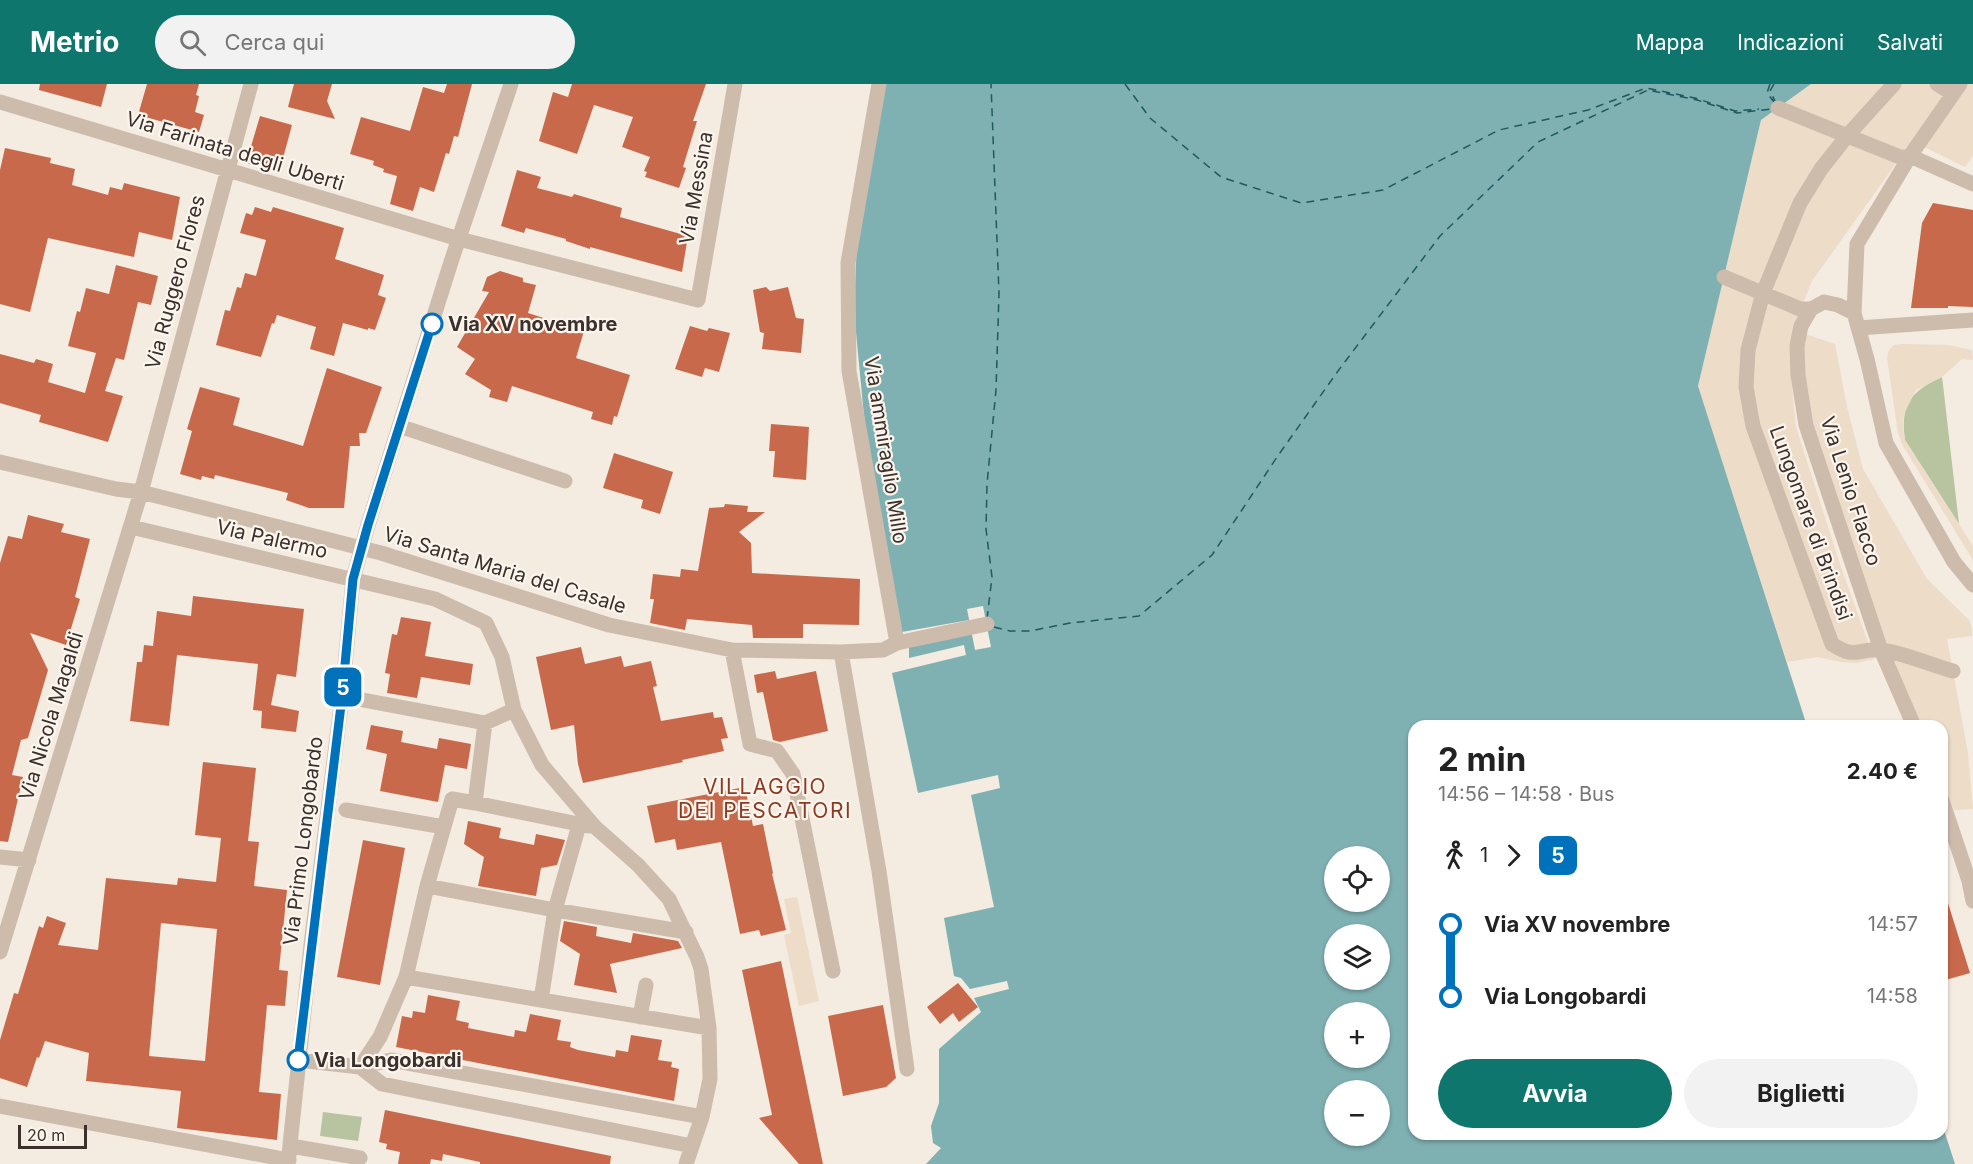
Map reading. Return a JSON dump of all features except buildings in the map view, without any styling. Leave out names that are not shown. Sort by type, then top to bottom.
[{"type":"street","name":"Via Ruggero Flores","points":[[141,492],[251,84]]},
{"type":"street","name":"Via Primo Longobardo","points":[[289,1157],[298,1060],[342,697],[353,579],[399,426],[511,84]]},
{"type":"street","name":"Via Messina","points":[[459,239],[698,300],[735,84]]},
{"type":"street","name":"Via ammiraglio Millo","points":[[879,84],[848,263],[849,371],[897,643]]},
{"type":"street","name":"Lungomare di Brindisi","points":[[1894,84],[1847,136],[1821,169],[1800,203],[1763,293],[1748,350],[1746,387],[1753,426],[1832,644],[1854,654],[1881,650],[1953,671]]},
{"type":"street","points":[[1937,84],[1957,89],[1907,156],[1857,244],[1856,321],[1886,443],[1954,562],[1973,585]]},
{"type":"street","name":"Via Farinata degli Uberti","points":[[0,102],[459,239]]},
{"type":"street","points":[[1778,108],[1900,158],[1907,156],[1973,184]]},
{"type":"street","points":[[1724,277],[1800,309],[1811,309],[1824,302],[1838,305],[1856,321],[1973,320]]},
{"type":"street","name":"Via Lenio Flacco","points":[[1811,309],[1801,326],[1797,346],[1798,375],[1806,425],[1881,650],[1911,720]]},
{"type":"street","points":[[399,426],[566,481]]},
{"type":"street","name":"Via Santa Maria del Casale","points":[[0,462],[116,489],[141,492],[381,553],[609,625],[732,650],[841,652],[883,650],[897,643],[987,624]]},
{"type":"street","name":"Via Nicola Magaldi","points":[[0,952],[141,492]]},
{"type":"street","name":"Via Palermo","points":[[131,527],[435,599],[486,623],[502,657],[514,710],[542,765],[595,827],[639,865],[669,899],[701,969],[709,1028],[710,1079],[702,1117],[686,1164]]},
{"type":"street","points":[[732,650],[750,744],[777,751],[793,774],[833,971]]},
{"type":"street","points":[[841,652],[879,871],[907,1069]]},
{"type":"street","points":[[363,700],[485,723],[514,710]]},
{"type":"street","points":[[475,803],[485,723]]},
{"type":"street","points":[[360,1067],[380,1036],[406,977],[427,886],[452,799],[595,827]]},
{"type":"street","points":[[346,810],[444,827]]},
{"type":"street","points":[[1948,813],[1969,881],[1973,902]]},
{"type":"street","points":[[541,1000],[555,910],[579,825]]},
{"type":"street","points":[[0,857],[29,860]]},
{"type":"street","points":[[427,886],[686,932]]},
{"type":"street","points":[[406,977],[709,1028]]},
{"type":"street","points":[[640,1017],[645,985]]},
{"type":"street","points":[[298,1060],[360,1067],[391,1060],[702,1117]]},
{"type":"street","points":[[360,1067],[382,1084],[692,1146]]},
{"type":"street","points":[[0,1106],[289,1157],[360,1158]]},
{"type":"green space","points":[[1942,377],[1959,524],[1905,440],[1904,417],[1910,401],[1922,388]]},
{"type":"green space","points":[[323,1112],[362,1117],[358,1141],[320,1136]]},
{"type":"shaded area","points":[[1811,84],[1973,84],[1973,156],[1965,167],[1912,141],[1812,281],[1794,326],[1791,376],[1796,427],[1841,567],[1874,659],[1857,663],[1817,657],[1787,662],[1698,386],[1761,120]]},
{"type":"shaded area","points":[[1805,336],[1835,344],[1847,407],[1863,469],[1927,579],[1969,620],[1972,636],[1947,639],[1968,753],[1973,809],[1954,810],[1948,795],[1948,720],[1918,720],[1890,653],[1814,425],[1805,373],[1802,341]]},
{"type":"shaded area","points":[[1894,345],[1948,345],[1972,350],[1973,360],[1962,359],[1942,377],[1916,390],[1904,414],[1903,426],[1905,440],[1973,546],[1973,560],[1903,446],[1898,433],[1887,358],[1889,350]]},
{"type":"shaded area","points":[[797,897],[819,1001],[799,1006],[784,935],[791,933],[784,899]]},
{"type":"water","points":[[885,84],[1811,84],[1761,120],[1698,386],[1805,720],[1408,720],[1408,1140],[1947,1140],[1955,1164],[926,1164],[941,1148],[933,1143],[931,1126],[939,1103],[939,1049],[981,1012],[974,998],[1009,989],[1007,981],[970,989],[961,978],[954,976],[944,918],[994,907],[971,795],[1000,788],[998,775],[918,793],[892,673],[966,655],[964,645],[909,658],[909,646],[969,620],[902,632],[866,437],[854,311],[857,240]]},
{"type":"pier","points":[[983,606],[991,647],[975,650],[967,609]]},
{"type":"ferry route","points":[[987,619],[992,577],[986,529],[987,484],[996,390],[999,293],[991,84]]},
{"type":"ferry route","points":[[1125,84],[1150,118],[1221,177],[1301,203],[1383,190],[1499,130],[1588,110],[1646,88],[1695,98],[1735,111],[1759,109]]},
{"type":"ferry route","points":[[1770,84],[1767,93],[1774,102]]},
{"type":"ferry route","points":[[1774,84],[1770,91],[1775,101]]},
{"type":"ferry route","points":[[994,627],[1010,631],[1030,631],[1070,623],[1139,616],[1212,555],[1338,371],[1440,236],[1538,142],[1648,90],[1697,100],[1737,113],[1771,109]]},
{"type":"bus line","name":"5","points":[[298,1060],[342,697],[353,579],[432,324]]},
{"type":"place","name":"Via XV novembre","points":[[432,324]]},
{"type":"place","name":"Via Longobardi","points":[[298,1060]]},
{"type":"district","name":"VILLAGGIO DEI PESCATORI","points":[[765,798]]}]
